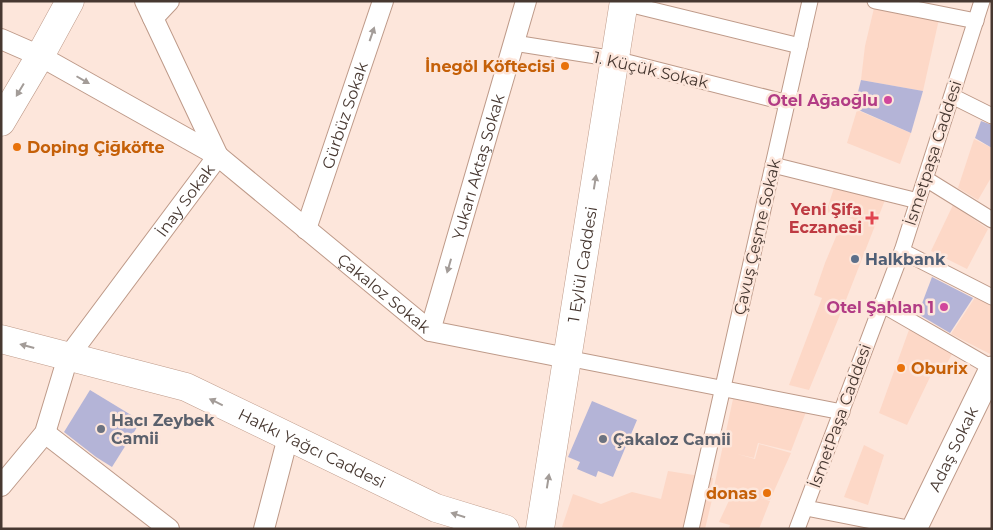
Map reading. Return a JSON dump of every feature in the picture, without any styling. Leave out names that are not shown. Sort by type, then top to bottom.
[{"type":"main road","points":[[1,122],[70,1]]},
{"type":"main road","name":"1 Eylül Caddesi","points":[[540,529],[624,2]]},
{"type":"main road","name":"Hakkı Yağcı Caddesi","points":[[1,339],[68,358],[186,387],[436,508],[505,529]]},
{"type":"street","points":[[149,9],[169,1]]},
{"type":"street","name":"Gürbüz Sokak","points":[[306,229],[383,1]]},
{"type":"street","name":"Yukarı Aktaş Sokak","points":[[430,331],[526,1]]},
{"type":"street","name":"Çavuş Çeşme Sokak","points":[[691,529],[810,1]]},
{"type":"street","points":[[875,1],[976,21]]},
{"type":"street","name":"İsmetpaşa Caddesi","points":[[881,304],[902,251],[926,179],[982,1]]},
{"type":"street","points":[[624,2],[800,46]]},
{"type":"street","name":"İnay Sokak","points":[[45,433],[68,358],[218,156],[149,9]]},
{"type":"street","name":"Çakaloz Sokak","points":[[1,39],[40,56],[218,156],[430,331],[842,412]]},
{"type":"street","name":"1. Küçük Sokak","points":[[514,43],[615,59],[788,103]]},
{"type":"street","points":[[952,96],[992,116]]},
{"type":"street","points":[[773,165],[918,201]]},
{"type":"street","points":[[926,179],[992,220]]},
{"type":"street","points":[[902,251],[992,297]]},
{"type":"street","points":[[881,304],[992,368]]},
{"type":"street","name":"İsmetPaşa Caddesi","points":[[797,529],[881,304]]},
{"type":"street","name":"Adaş Sokak","points":[[914,529],[992,368]]},
{"type":"street","points":[[1,486],[45,433],[169,529]]},
{"type":"street","points":[[264,529],[288,437]]},
{"type":"street","points":[[806,508],[914,529]]},
{"type":"shaded area","points":[[875,4],[939,19],[923,91],[861,80],[865,46]]},
{"type":"shaded area","points":[[857,110],[911,133],[900,164],[847,143]]},
{"type":"shaded area","points":[[974,139],[992,148],[992,176],[978,200],[958,188]]},
{"type":"shaded area","points":[[834,188],[885,200],[809,390],[789,385],[822,298],[814,295],[825,263],[838,232],[849,234],[853,219],[826,212]]},
{"type":"shaded area","points":[[953,205],[988,229],[967,269],[931,251]]},
{"type":"shaded area","points":[[976,296],[992,304],[992,355],[951,334]]},
{"type":"shaded area","points":[[910,327],[953,352],[940,377],[932,373],[907,425],[879,413]]},
{"type":"shaded area","points":[[733,399],[806,412],[791,451],[758,443],[754,458],[737,454],[755,459],[759,444],[791,453],[770,500],[760,498],[770,501],[759,529],[729,529],[730,525],[719,522],[733,492],[715,487],[705,529],[570,529],[562,527],[573,494],[601,504],[632,492],[661,499],[668,471],[713,478],[712,487],[714,487]]},
{"type":"shaded area","points":[[864,445],[884,455],[868,505],[844,497]]},
{"type":"building","name":"Otel Ağaoğlu","points":[[861,80],[923,91],[911,133],[854,108]]},
{"type":"building","points":[[981,121],[992,125],[992,148],[975,138]]},
{"type":"building","name":"Otel Şahlan 1","points":[[932,277],[973,298],[950,333],[918,314]]},
{"type":"building","name":"Hacı Zeybek Camii","points":[[90,390],[141,421],[112,467],[64,432]]},
{"type":"building","name":"Çakaloz Camii","points":[[592,401],[637,420],[613,477],[598,471],[596,477],[577,469],[580,462],[568,457]]},
{"type":"place","name":"İnegöl Köftecisi","points":[[565,66]]},
{"type":"place","name":"Otel Ağaoğlu","points":[[888,100]]},
{"type":"place","name":"Doping Çiğköfte","points":[[17,147]]},
{"type":"place","name":"Yeni Şifa Eczanesi","points":[[872,218]]},
{"type":"place","name":"Halkbank","points":[[855,259]]},
{"type":"place","name":"Otel Şahlan 1","points":[[944,307]]},
{"type":"place","name":"Oburix","points":[[901,368]]},
{"type":"place","name":"Hacı Zeybek Camii","points":[[101,429]]},
{"type":"place","name":"Çakaloz Camii","points":[[603,439]]},
{"type":"place","name":"donas","points":[[767,493]]}]
